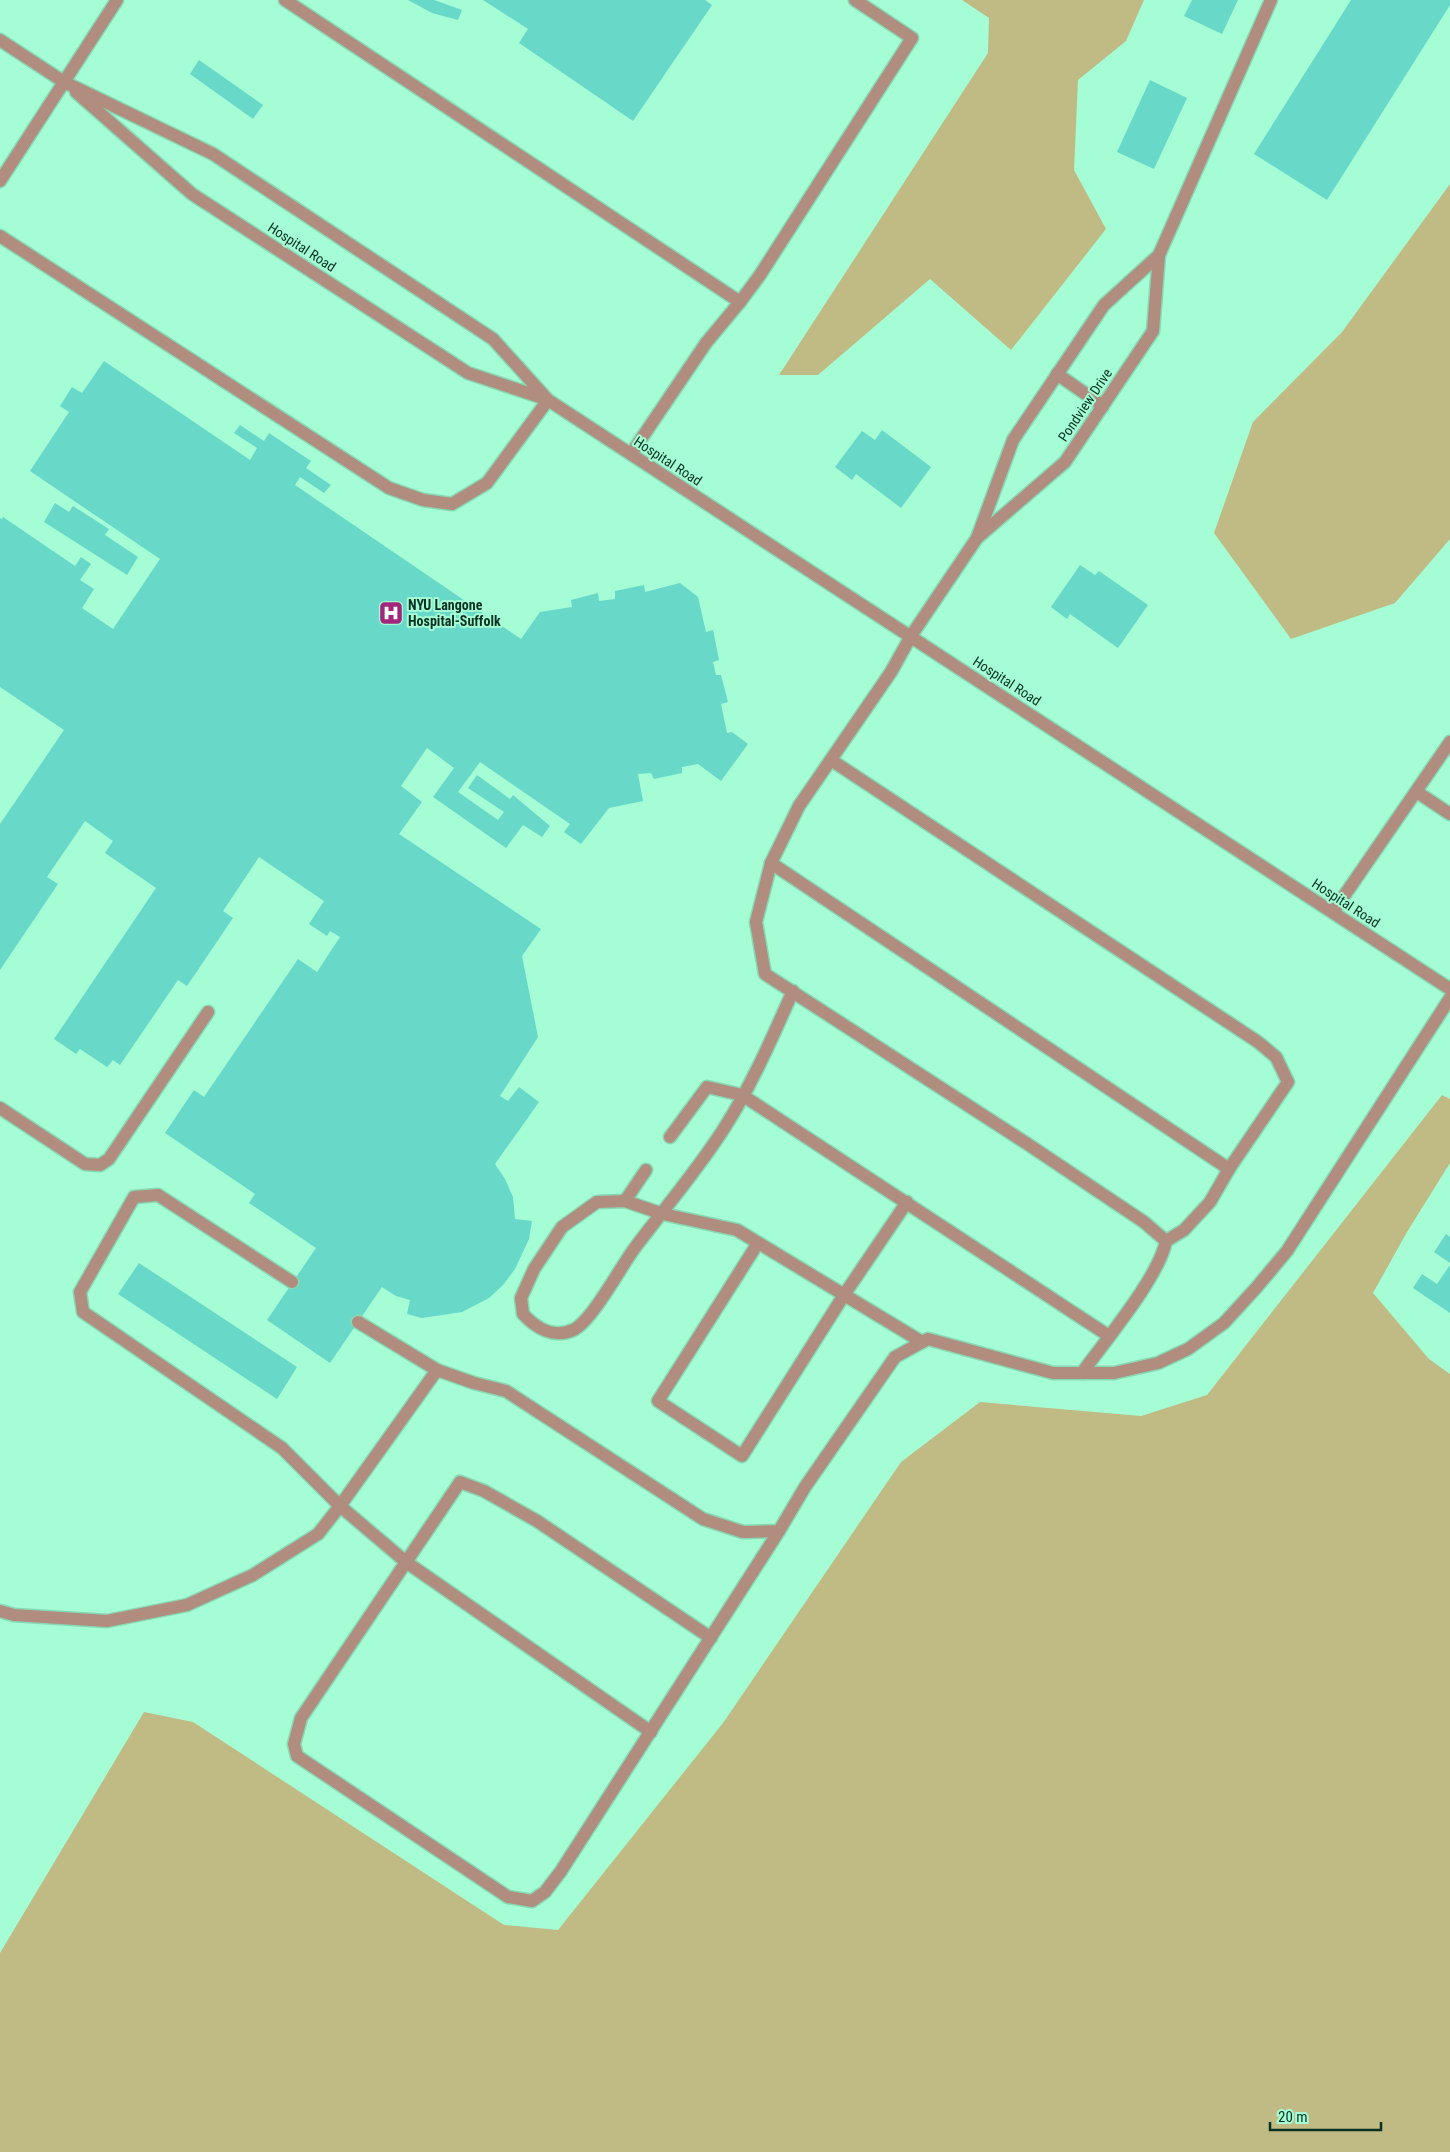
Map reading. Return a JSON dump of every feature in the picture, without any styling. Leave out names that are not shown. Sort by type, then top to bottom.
[{"type":"street","points":[[0,181],[117,0]]},
{"type":"street","points":[[285,0],[740,302]]},
{"type":"street","points":[[631,454],[706,342],[760,275],[912,38],[855,0]]},
{"type":"street","name":"Pondview Drive","points":[[977,538],[1065,462],[1153,331],[1158,255],[1271,0]]},
{"type":"street","name":"Hospital Road","points":[[0,40],[64,82],[213,154],[493,339],[548,400]]},
{"type":"street","name":"Hospital Road","points":[[64,82],[192,194],[468,373],[548,400],[1450,989]]},
{"type":"street","points":[[0,236],[389,488],[423,500],[452,504],[488,483],[548,400]]},
{"type":"street","name":"Pondview Drive","points":[[1158,255],[1104,305],[1013,440],[977,538],[911,636],[891,672],[799,806],[771,863],[756,922],[765,974],[1034,1148],[1144,1222],[1166,1241]]},
{"type":"street","points":[[1057,374],[1103,406]]},
{"type":"street","points":[[1333,912],[1450,742]]},
{"type":"street","points":[[831,760],[1258,1042],[1276,1056],[1288,1082],[1229,1169],[1210,1202],[1184,1230],[1166,1241],[1163,1255],[1082,1373]]},
{"type":"street","points":[[1417,792],[1450,814]]},
{"type":"street","points":[[771,863],[1229,1169]]},
{"type":"street","points":[[793,991],[766,1053],[724,1129],[663,1214],[634,1249],[590,1315],[574,1330],[552,1333],[541,1330],[522,1314],[521,1298],[534,1269],[562,1228],[597,1202],[625,1201],[663,1214],[737,1230],[922,1342]]},
{"type":"street","points":[[711,1638],[538,1521],[484,1491],[460,1482],[301,1718],[294,1744],[297,1756],[508,1897],[532,1901],[545,1892],[561,1871],[711,1638],[805,1487],[895,1357],[928,1339],[1053,1373],[1114,1373],[1158,1363],[1188,1350],[1224,1323],[1286,1251],[1450,998]]},
{"type":"street","points":[[0,1108],[85,1164],[100,1165],[109,1159],[208,1012]]},
{"type":"street","points":[[670,1137],[707,1087],[742,1095],[1109,1336]]},
{"type":"street","points":[[625,1201],[646,1170]]},
{"type":"street","points":[[292,1282],[158,1195],[134,1197],[80,1292],[83,1312],[282,1448],[340,1506],[406,1562],[651,1732]]},
{"type":"street","points":[[758,1243],[658,1401],[742,1456],[844,1295],[907,1202]]},
{"type":"street","points":[[358,1322],[437,1370],[474,1384],[506,1391],[703,1519],[743,1532],[778,1531]]},
{"type":"street","points":[[0,1611],[14,1615],[107,1621],[187,1605],[254,1575],[318,1534],[437,1370]]},
{"type":"shaded area","points":[[962,0],[1144,0],[1126,41],[1078,80],[1074,170],[1106,229],[1011,350],[930,279],[818,375],[779,375],[988,53],[989,18]]},
{"type":"shaded area","points":[[1450,184],[1450,539],[1395,603],[1291,639],[1214,533],[1253,422],[1342,332]]},
{"type":"shaded area","points":[[1442,1095],[1450,1099],[1450,1163],[1407,1232],[1373,1293],[1429,1359],[1450,1374],[1450,2152],[0,2152],[0,1953],[144,1712],[193,1722],[504,1925],[558,1930],[723,1723],[901,1462],[980,1402],[1141,1416],[1207,1395]]},
{"type":"building","points":[[408,0],[434,0],[462,10],[458,20],[432,13]]},
{"type":"building","points":[[483,0],[705,0],[712,5],[633,121],[519,43],[528,29]]},
{"type":"building","points":[[1192,0],[1238,0],[1222,34],[1184,16]]},
{"type":"building","points":[[1351,0],[1450,0],[1450,5],[1327,200],[1254,154]]},
{"type":"building","points":[[199,60],[263,105],[253,119],[190,74]]},
{"type":"building","points":[[1150,80],[1187,98],[1154,169],[1117,152]]},
{"type":"building","name":"NYU Langone Hospital-Suffolk","points":[[104,361],[250,460],[257,448],[234,433],[240,425],[264,441],[269,433],[311,461],[306,468],[331,485],[324,493],[300,477],[295,485],[521,639],[540,612],[572,607],[571,600],[598,593],[599,601],[615,599],[615,591],[644,585],[645,592],[680,583],[698,597],[706,632],[713,630],[719,660],[713,662],[716,675],[721,675],[728,702],[721,704],[727,733],[732,732],[748,744],[721,781],[698,764],[682,767],[682,773],[654,779],[651,773],[638,774],[643,801],[609,808],[581,844],[564,832],[570,824],[480,762],[458,792],[498,820],[504,812],[468,788],[477,775],[510,799],[513,795],[550,826],[542,837],[523,825],[506,848],[433,797],[454,768],[427,748],[401,786],[422,802],[399,834],[541,929],[522,956],[538,1037],[500,1096],[508,1101],[519,1087],[539,1102],[495,1164],[505,1179],[513,1197],[515,1219],[532,1221],[529,1239],[515,1269],[503,1285],[489,1298],[462,1312],[422,1318],[407,1314],[410,1300],[396,1296],[382,1287],[330,1363],[267,1320],[316,1248],[249,1203],[255,1194],[165,1133],[194,1090],[204,1097],[298,959],[317,972],[340,937],[330,931],[327,936],[309,924],[324,901],[259,857],[223,911],[233,918],[187,986],[178,980],[120,1065],[113,1060],[107,1067],[80,1049],[76,1054],[54,1039],[156,888],[105,853],[113,841],[85,821],[47,877],[58,884],[0,970],[0,824],[64,730],[0,687],[0,518],[2,519],[3,517],[75,566],[81,557],[91,564],[80,580],[94,589],[82,608],[113,629],[160,559],[30,471],[69,412],[60,406],[72,387],[82,393]]},
{"type":"building","points":[[882,430],[931,467],[901,508],[856,474],[852,480],[835,467],[862,431],[875,440]]},
{"type":"building","points":[[55,503],[69,512],[73,506],[109,529],[105,535],[138,557],[127,575],[44,522]]},
{"type":"building","points":[[1080,565],[1095,575],[1099,571],[1148,605],[1118,648],[1070,614],[1067,619],[1051,607]]},
{"type":"building","points":[[1446,1234],[1450,1237],[1450,1263],[1434,1252]]},
{"type":"building","points":[[139,1263],[297,1367],[277,1399],[118,1294]]},
{"type":"building","points":[[1450,1265],[1450,1313],[1413,1288],[1422,1274],[1437,1284]]},
{"type":"place","name":"NYU Langone Hospital-Suffolk","points":[[391,613]]}]
